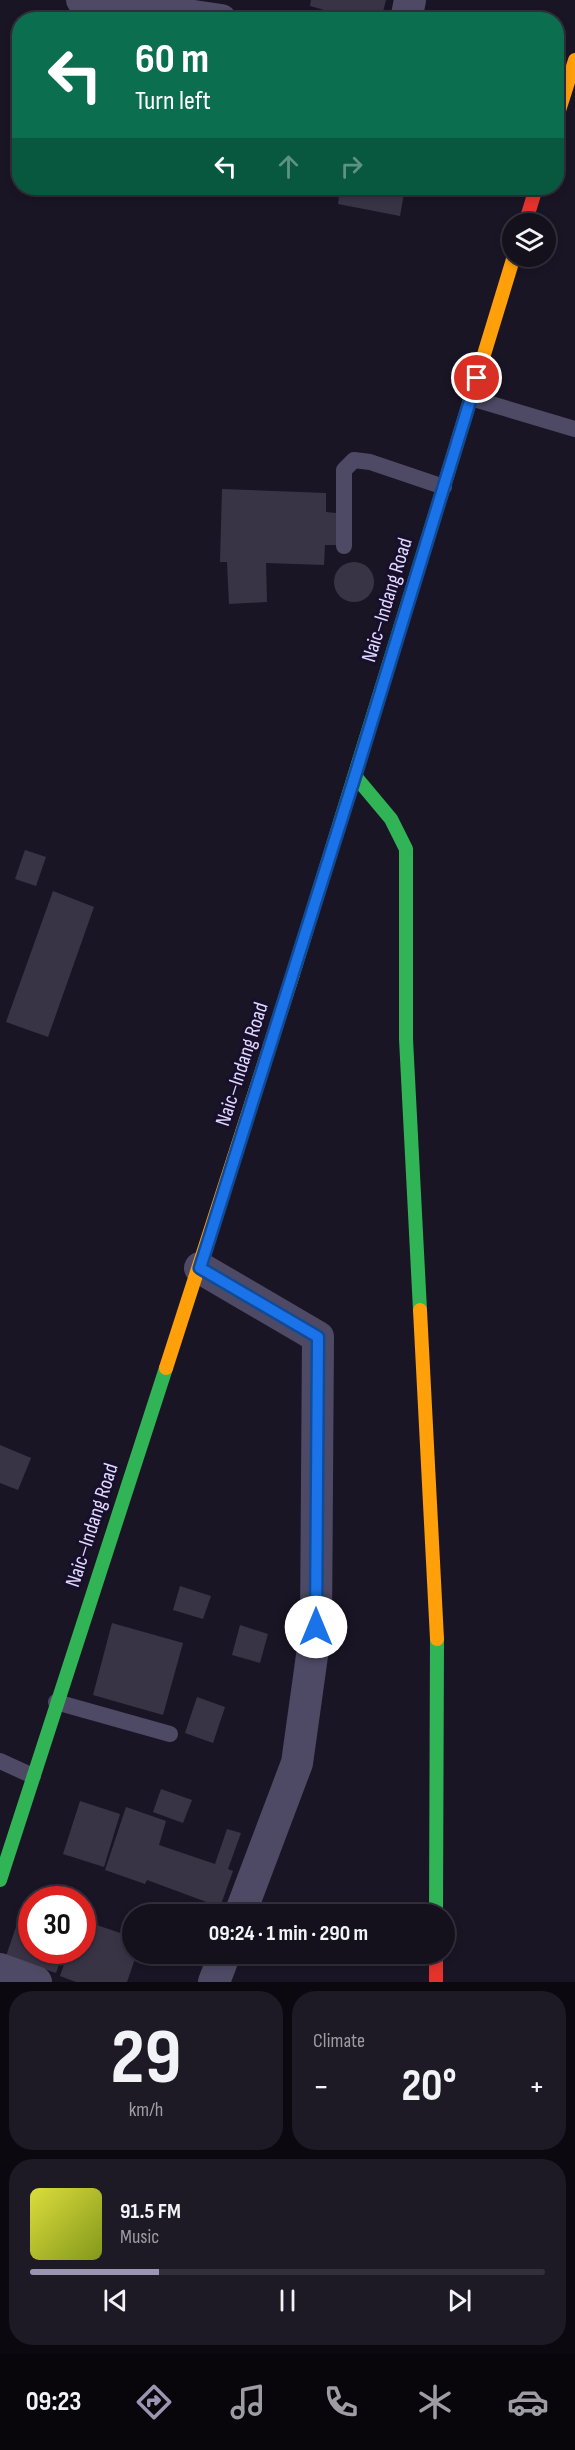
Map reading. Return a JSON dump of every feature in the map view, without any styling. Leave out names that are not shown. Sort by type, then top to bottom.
[{"type":"main road","points":[[564,95],[575,60]]},
{"type":"main road","points":[[528,213],[534,195]]},
{"type":"main road","name":"Naic–Indang Road","points":[[0,1880],[56,1702],[200,1268],[355,776],[511,267]]},
{"type":"main road","points":[[355,776],[386,809],[399,829],[406,849],[406,1039],[438,1663],[436,1904]]},
{"type":"main road","points":[[436,1964],[436,1982]]},
{"type":"street","points":[[82,0],[165,12]]},
{"type":"street","points":[[200,1268],[318,1337],[316,1627],[297,1763],[244,1904]]},
{"type":"street","points":[[214,1982],[221,1964]]},
{"type":"street","points":[[0,1970],[36,1982]]},
{"type":"lane","points":[[471,398],[575,429]]},
{"type":"lane","points":[[344,546],[344,470],[354,460],[370,462],[444,488]]},
{"type":"lane","points":[[56,1702],[170,1734]]},
{"type":"lane","points":[[0,1761],[33,1776]]},
{"type":"building","points":[[311,0],[386,0],[383,12],[331,12],[310,6]]},
{"type":"building","points":[[339,195],[404,195],[400,216],[338,204]]},
{"type":"building","points":[[222,489],[326,493],[326,512],[336,513],[336,545],[325,545],[324,565],[266,563],[267,602],[229,604],[227,562],[220,562]]},
{"type":"building","points":[[354,562],[362,563],[368,568],[373,574],[373,590],[368,596],[362,601],[354,602],[346,601],[340,596],[335,590],[334,582],[335,574],[340,568],[346,563]]},
{"type":"building","points":[[25,850],[46,857],[36,886],[15,879]]},
{"type":"building","points":[[53,891],[94,907],[48,1037],[6,1022]]},
{"type":"building","points":[[0,1445],[31,1458],[18,1490],[0,1483]]},
{"type":"building","points":[[180,1586],[211,1596],[203,1619],[173,1610]]},
{"type":"building","points":[[112,1623],[183,1643],[163,1715],[93,1695]]},
{"type":"building","points":[[240,1625],[268,1634],[260,1663],[232,1655]]},
{"type":"building","points":[[197,1697],[225,1707],[213,1743],[185,1733]]},
{"type":"building","points":[[161,1789],[192,1800],[183,1823],[153,1812]]},
{"type":"building","points":[[80,1801],[120,1814],[104,1867],[63,1854]]},
{"type":"building","points":[[126,1807],[166,1821],[159,1845],[215,1864],[227,1829],[241,1833],[228,1869],[233,1871],[221,1904],[212,1904],[147,1880],[145,1884],[105,1870]]},
{"type":"building","points":[[18,1921],[18,1960],[6,1956]]},
{"type":"building","points":[[96,1925],[122,1934],[122,1964],[133,1964],[127,1982],[76,1982],[60,1976],[64,1964],[96,1964]]},
{"type":"building","points":[[30,1964],[59,1964],[56,1973]]},
{"type":"traffic: fast","points":[[293,974],[443,489]]},
{"type":"traffic: fast","points":[[355,776],[391,819],[406,849],[406,1039],[420,1310]]},
{"type":"traffic: fast","points":[[0,1880],[166,1368]]},
{"type":"traffic: fast","points":[[436,1904],[437,1639]]},
{"type":"traffic: slow","points":[[564,95],[575,60]]},
{"type":"traffic: slow","points":[[443,489],[511,267]]},
{"type":"traffic: slow","points":[[166,1368],[293,974]]},
{"type":"traffic: slow","points":[[420,1310],[437,1639]]},
{"type":"traffic: jam","points":[[528,213],[534,195]]},
{"type":"traffic: jam","points":[[436,1964],[436,1982]]},
{"type":"route","points":[[316,1627],[318,1337],[200,1268],[477,378]]}]
